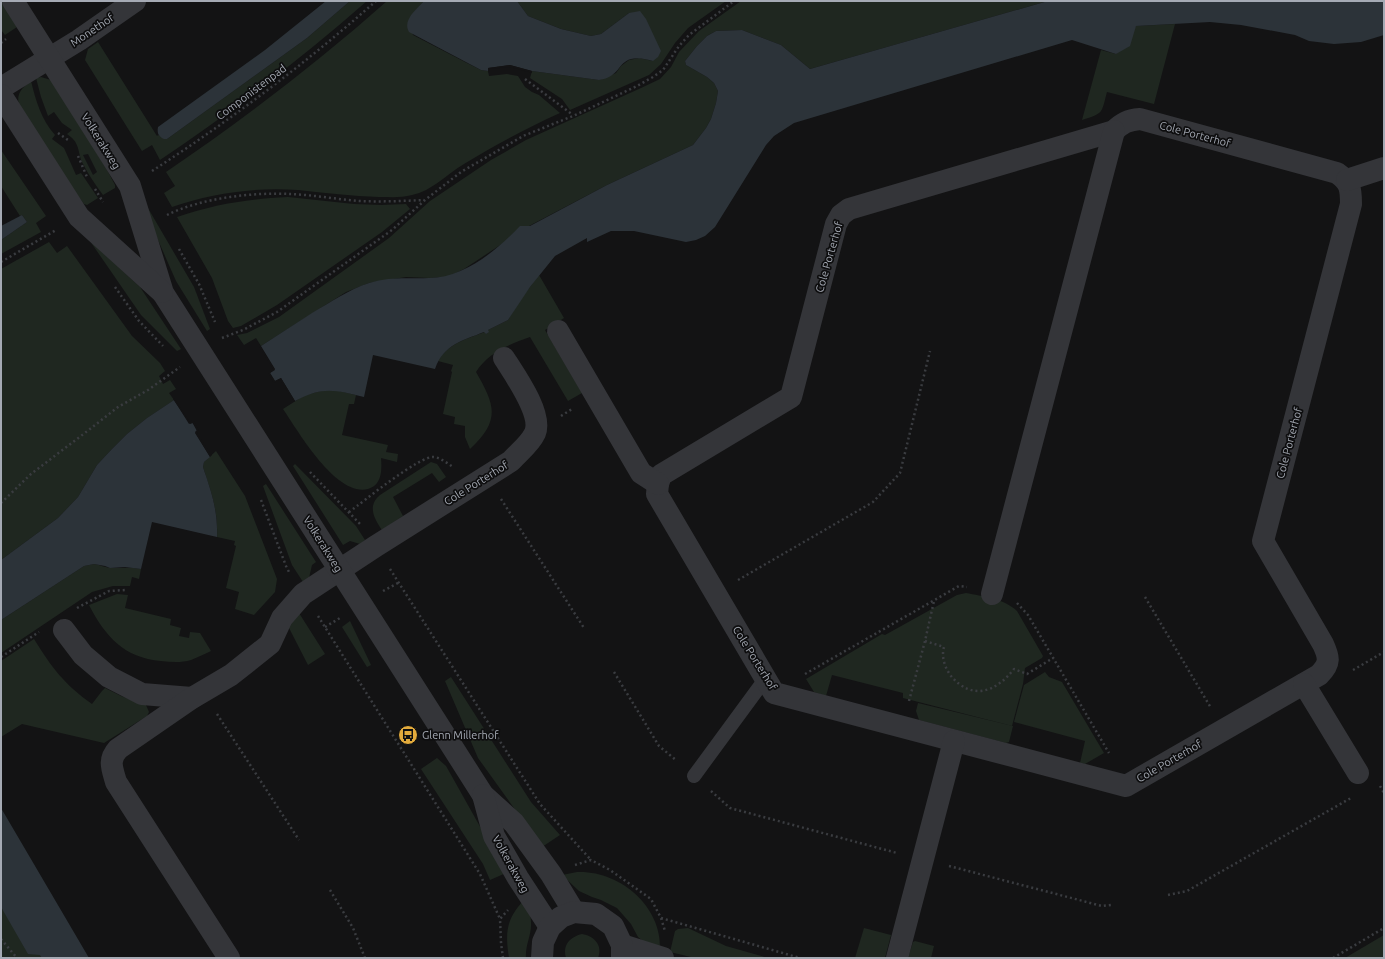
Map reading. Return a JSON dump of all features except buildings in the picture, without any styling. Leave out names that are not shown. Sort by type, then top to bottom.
[{"type":"street","name":"Volkerakweg","points":[[13,1],[130,186],[163,293],[483,795],[514,823],[551,874],[574,912]]},
{"type":"street","name":"Monethof","points":[[1,88],[79,40],[135,1]]},
{"type":"street","name":"Volkerakweg","points":[[1,95],[79,217],[163,293]]},
{"type":"street","name":"Cole Porterhof","points":[[1130,120],[1140,120],[1337,173],[1347,180],[1351,191],[1351,204],[1263,541],[1327,653],[1328,661],[1325,669],[1319,675],[1126,786],[954,741],[770,685],[657,494],[658,484],[661,475],[791,397],[836,224],[841,215],[850,209],[1114,131],[1121,124],[1130,120]]},
{"type":"street","points":[[992,594],[1114,131]]},
{"type":"street","points":[[1347,180],[1384,168]]},
{"type":"street","points":[[558,331],[641,473],[658,484]]},
{"type":"street","points":[[504,358],[534,411],[536,423],[535,432]]},
{"type":"street","name":"Cole Porterhof","points":[[339,570],[511,461],[527,445],[535,432]]},
{"type":"street","points":[[229,958],[116,782],[111,766],[113,755],[118,749],[197,695],[232,675],[270,644],[282,618],[303,594],[339,570]]},
{"type":"street","points":[[64,630],[83,654],[109,677],[142,694],[197,695]]},
{"type":"street","points":[[1304,684],[1358,773]]},
{"type":"street","points":[[897,958],[954,741]]},
{"type":"street","name":"Volkerakweg","points":[[483,795],[494,836],[518,878],[550,927]]},
{"type":"street","points":[[542,958],[543,942],[550,927],[560,917],[574,912],[596,914],[613,926],[622,952],[665,948]]},
{"type":"lane","points":[[694,776],[770,685]]},
{"type":"path","name":"Componistenpad","points":[[130,186],[200,140],[268,90],[335,38],[376,1]]},
{"type":"path","points":[[1,503],[31,474],[118,407],[148,390],[179,367],[205,360],[222,338],[243,330],[282,308],[392,230],[425,200],[461,172],[523,136],[573,116],[653,77],[663,70],[688,35],[734,1]]},
{"type":"path","points":[[1,35],[28,71]]},
{"type":"path","points":[[524,79],[573,116]]},
{"type":"path","points":[[56,132],[72,144]]},
{"type":"path","points":[[77,154],[79,162],[87,177],[104,202]]},
{"type":"path","points":[[161,218],[175,211],[214,200],[252,194],[291,194],[358,201],[393,202],[425,200]]},
{"type":"path","points":[[1,262],[79,217]]},
{"type":"path","points":[[176,244],[199,284],[216,325]]},
{"type":"path","points":[[112,283],[139,321],[166,349]]},
{"type":"path","points":[[219,332],[225,344]]},
{"type":"path","points":[[715,593],[873,502],[900,473],[930,351]]},
{"type":"path","points":[[179,367],[182,372]]},
{"type":"path","points":[[535,432],[596,395]]},
{"type":"path","points":[[349,512],[384,485],[422,460],[433,457],[444,461],[457,470],[468,488]]},
{"type":"path","points":[[305,466],[360,523],[376,546],[398,583],[540,804],[590,860],[610,870],[651,899],[661,918],[665,948]]},
{"type":"path","points":[[487,476],[584,628]]},
{"type":"path","points":[[260,497],[286,566],[480,874],[500,919],[500,943],[503,958]]},
{"type":"path","points":[[770,685],[934,601],[959,586],[972,588],[1011,600],[1019,605],[1028,615],[1115,763],[1126,786]]},
{"type":"path","points":[[1145,597],[1223,730]]},
{"type":"path","points":[[902,726],[925,642],[934,601]]},
{"type":"path","points":[[925,642],[944,646],[943,656],[947,670],[964,688],[973,691],[988,690],[994,687],[1008,677],[1014,669],[1027,674],[1053,658]]},
{"type":"path","points":[[1328,661],[1353,670],[1384,652]]},
{"type":"path","points":[[614,672],[659,746],[730,808],[1102,906],[1111,905]]},
{"type":"path","points":[[197,695],[298,840]]},
{"type":"path","points":[[1168,895],[1187,891],[1359,793],[1350,777],[1358,773]]},
{"type":"path","points":[[572,866],[590,860]]},
{"type":"path","points":[[330,890],[353,928],[365,958]]},
{"type":"path","points":[[500,919],[510,907]]},
{"type":"path","points":[[661,918],[800,958]]},
{"type":"path","points":[[1333,958],[1384,928]]},
{"type":"path","points":[[1,939],[17,958]]},
{"type":"shaded area","points":[[1,1],[3,1],[17,27],[5,35],[1,30]]},
{"type":"shaded area","points":[[326,1],[350,1],[307,38],[167,139],[164,139],[159,135],[158,127],[265,50]]},
{"type":"shaded area","points":[[350,1],[367,1],[266,84],[214,123],[160,160],[152,145],[142,151],[85,60],[88,49],[98,42],[157,136],[158,135],[167,139],[307,38]]},
{"type":"shaded area","points":[[387,1],[424,1],[409,19],[413,35],[481,70],[488,71],[489,76],[507,74],[518,76],[525,87],[539,95],[560,113],[487,150],[426,190],[408,196],[379,197],[298,190],[266,189],[218,195],[172,207],[164,193],[175,186],[166,172],[279,90],[334,47]]},
{"type":"shaded area","points":[[424,1],[517,1],[528,16],[561,29],[591,36],[601,34],[629,13],[640,11],[646,19],[661,51],[658,57],[653,61],[634,58],[626,61],[611,76],[599,80],[532,71],[510,65],[488,68],[488,71],[481,70],[409,32],[407,23],[414,11]]},
{"type":"shaded area","points":[[517,1],[726,1],[688,28],[675,43],[661,64],[649,75],[570,110],[562,99],[530,78],[532,71],[599,80],[616,73],[621,66],[629,60],[639,58],[653,61],[629,13],[601,34],[591,36],[561,29],[528,16]]},
{"type":"shaded area","points":[[741,1],[1048,1],[810,69],[781,45],[742,30],[716,31],[707,36],[685,61],[686,65],[707,77],[714,83],[718,91],[711,119],[693,145],[607,185],[529,226],[464,269],[448,277],[406,277],[369,283],[346,292],[261,346],[256,338],[244,345],[237,335],[247,333],[279,317],[389,238],[430,201],[491,160],[526,140],[660,79],[671,67],[679,52],[699,31]]},
{"type":"shaded area","points":[[1048,1],[1384,1],[1384,35],[1361,42],[1334,44],[1309,41],[1295,35],[1241,25],[1210,22],[1136,26],[1130,46],[1116,54],[1072,40],[794,123],[774,136],[766,145],[715,227],[705,236],[686,242],[634,231],[611,231],[587,242],[587,238],[555,256],[530,287],[508,320],[488,330],[489,332],[486,334],[484,332],[455,344],[443,354],[435,369],[373,355],[364,397],[337,391],[321,391],[295,401],[281,378],[275,381],[270,373],[275,369],[261,346],[312,313],[347,293],[369,283],[385,279],[442,277],[467,268],[490,253],[520,226],[530,226],[607,185],[693,145],[711,119],[718,91],[714,83],[707,77],[686,65],[685,61],[707,36],[716,31],[742,30],[781,45],[810,69]]},
{"type":"shaded area","points":[[1175,24],[1154,104],[1107,92],[1104,105],[1100,112],[1094,116],[1082,120],[1101,50],[1116,54],[1136,26]]},
{"type":"shaded area","points":[[41,77],[51,80],[106,168],[115,185],[115,188],[103,195],[100,191],[82,162],[78,146],[67,134],[72,130],[62,123],[54,112],[48,116],[36,78]],"holes":[[[88,154],[97,172],[93,175],[83,155]]]},
{"type":"shaded area","points":[[31,81],[37,103],[46,123],[55,135],[52,139],[64,148],[76,175],[81,173],[98,198],[87,205],[84,204],[68,182],[19,105],[18,97],[20,91]]},
{"type":"shaded area","points":[[1,150],[46,216],[36,223],[41,232],[1,254],[1,240],[27,222],[22,215],[20,216],[1,186]]},
{"type":"shaded area","points":[[288,197],[354,204],[406,204],[410,209],[382,232],[277,305],[241,326],[233,328],[228,321],[212,278],[177,217],[232,203]]},
{"type":"shaded area","points":[[145,203],[194,287],[210,329],[207,331],[176,281],[143,206]]},
{"type":"shaded area","points":[[22,215],[27,222],[1,240],[1,226]]},
{"type":"shaded area","points":[[90,241],[140,287],[181,349],[177,351],[141,315]]},
{"type":"shaded area","points":[[49,242],[57,253],[67,246],[132,336],[160,363],[165,371],[159,376],[163,384],[170,380],[176,389],[169,393],[174,400],[147,418],[127,434],[97,465],[78,497],[58,518],[1,560],[1,269]]},
{"type":"shaded area","points":[[539,275],[564,318],[545,330],[582,393],[568,401],[530,337],[507,346],[493,354],[476,372],[491,403],[492,412],[491,421],[487,429],[470,449],[465,437],[465,426],[454,424],[455,417],[443,414],[453,365],[438,361],[447,350],[458,342],[485,332],[486,334],[488,330],[508,320],[520,300]]},
{"type":"shaded area","points":[[325,390],[335,390],[356,395],[354,404],[349,404],[342,435],[388,445],[386,452],[398,454],[397,462],[381,458],[379,481],[373,487],[368,489],[356,489],[343,483],[331,473],[308,446],[283,409],[305,395]]},
{"type":"shaded area","points":[[174,400],[189,424],[192,422],[197,431],[195,433],[210,457],[204,462],[203,467],[215,509],[217,537],[152,522],[141,569],[125,567],[110,568],[94,564],[84,566],[1,620],[1,560],[58,518],[78,497],[97,465],[111,450],[127,434],[147,418]]},
{"type":"shaded area","points":[[216,451],[245,496],[277,579],[275,592],[254,615],[235,609],[239,592],[226,588],[236,546],[234,545],[235,541],[217,537],[215,509],[203,467],[204,462]]},
{"type":"shaded area","points":[[431,462],[437,464],[446,477],[439,482],[432,473],[393,497],[403,516],[382,530],[374,517],[373,512],[376,499]]},
{"type":"shaded area","points":[[295,464],[356,526],[365,540],[360,544],[350,541],[343,545],[293,466]]},
{"type":"shaded area","points":[[266,484],[316,562],[312,565],[309,578],[303,582],[292,565],[263,486]]},
{"type":"shaded area","points":[[94,564],[110,568],[141,569],[139,579],[132,577],[130,586],[113,586],[92,592],[1,653],[1,620],[84,566]]},
{"type":"shaded area","points":[[966,593],[1000,601],[1017,611],[1043,656],[1025,668],[1023,684],[1012,726],[903,698],[903,693],[832,675],[826,696],[814,692],[806,679],[882,634],[885,635],[957,595]]},
{"type":"shaded area","points":[[117,594],[128,595],[125,608],[171,619],[170,625],[181,628],[179,636],[189,638],[190,632],[200,633],[211,651],[191,660],[176,662],[148,659],[126,650],[109,636],[89,605]]},
{"type":"shaded area","points":[[299,613],[325,654],[308,665],[288,626]]},
{"type":"shaded area","points":[[350,621],[371,665],[367,667],[342,627]]},
{"type":"shaded area","points":[[34,639],[59,675],[82,697],[92,704],[105,688],[121,696],[146,705],[149,712],[147,716],[104,743],[22,724],[1,737],[1,661]]},
{"type":"shaded area","points":[[1045,672],[1049,677],[1062,682],[1104,753],[1085,764],[1080,763],[1085,741],[1014,722],[1024,685]]},
{"type":"shaded area","points":[[451,677],[531,802],[560,835],[542,847],[478,758],[445,681]]},
{"type":"shaded area","points":[[918,703],[1013,726],[1009,742],[1006,743],[919,720],[916,711]]},
{"type":"shaded area","points":[[437,758],[446,766],[506,873],[490,880],[483,864],[421,769]]},
{"type":"shaded area","points":[[1,808],[89,958],[42,958],[40,955],[28,954],[1,907]]},
{"type":"shaded area","points":[[577,872],[593,873],[608,877],[622,884],[635,894],[646,905],[654,919],[659,933],[660,949],[644,942],[638,937],[631,924],[617,908],[579,891],[562,875]]},
{"type":"shaded area","points":[[524,900],[531,919],[526,958],[509,958],[507,941],[508,927],[510,920]]},
{"type":"shaded area","points":[[1,907],[3,910],[51,958],[1,958]]},
{"type":"shaded area","points":[[688,928],[726,946],[768,958],[695,958],[670,952],[675,931],[678,929]]},
{"type":"shaded area","points":[[864,928],[891,935],[885,958],[855,958]]},
{"type":"shaded area","points":[[582,934],[594,939],[598,945],[598,958],[566,958],[565,949],[568,942],[574,937]]},
{"type":"shaded area","points":[[1384,935],[1384,958],[1345,958]]},
{"type":"shaded area","points":[[915,941],[934,946],[931,958],[908,958],[913,942]]},
{"type":"pier","points":[[510,65],[532,71],[532,73],[510,67],[490,69],[488,73],[488,68]]},
{"type":"pier","points":[[259,344],[275,370],[270,373],[275,381],[281,378],[295,401],[294,402],[280,380],[276,383],[273,382],[268,373],[273,369],[259,347]]},
{"type":"pier","points":[[174,398],[190,422],[192,420],[194,421],[199,430],[197,433],[212,455],[210,457],[195,432],[197,430],[193,423],[190,424],[173,399]]},
{"type":"place","name":"Glenn Millerhof","points":[[408,735]]}]
